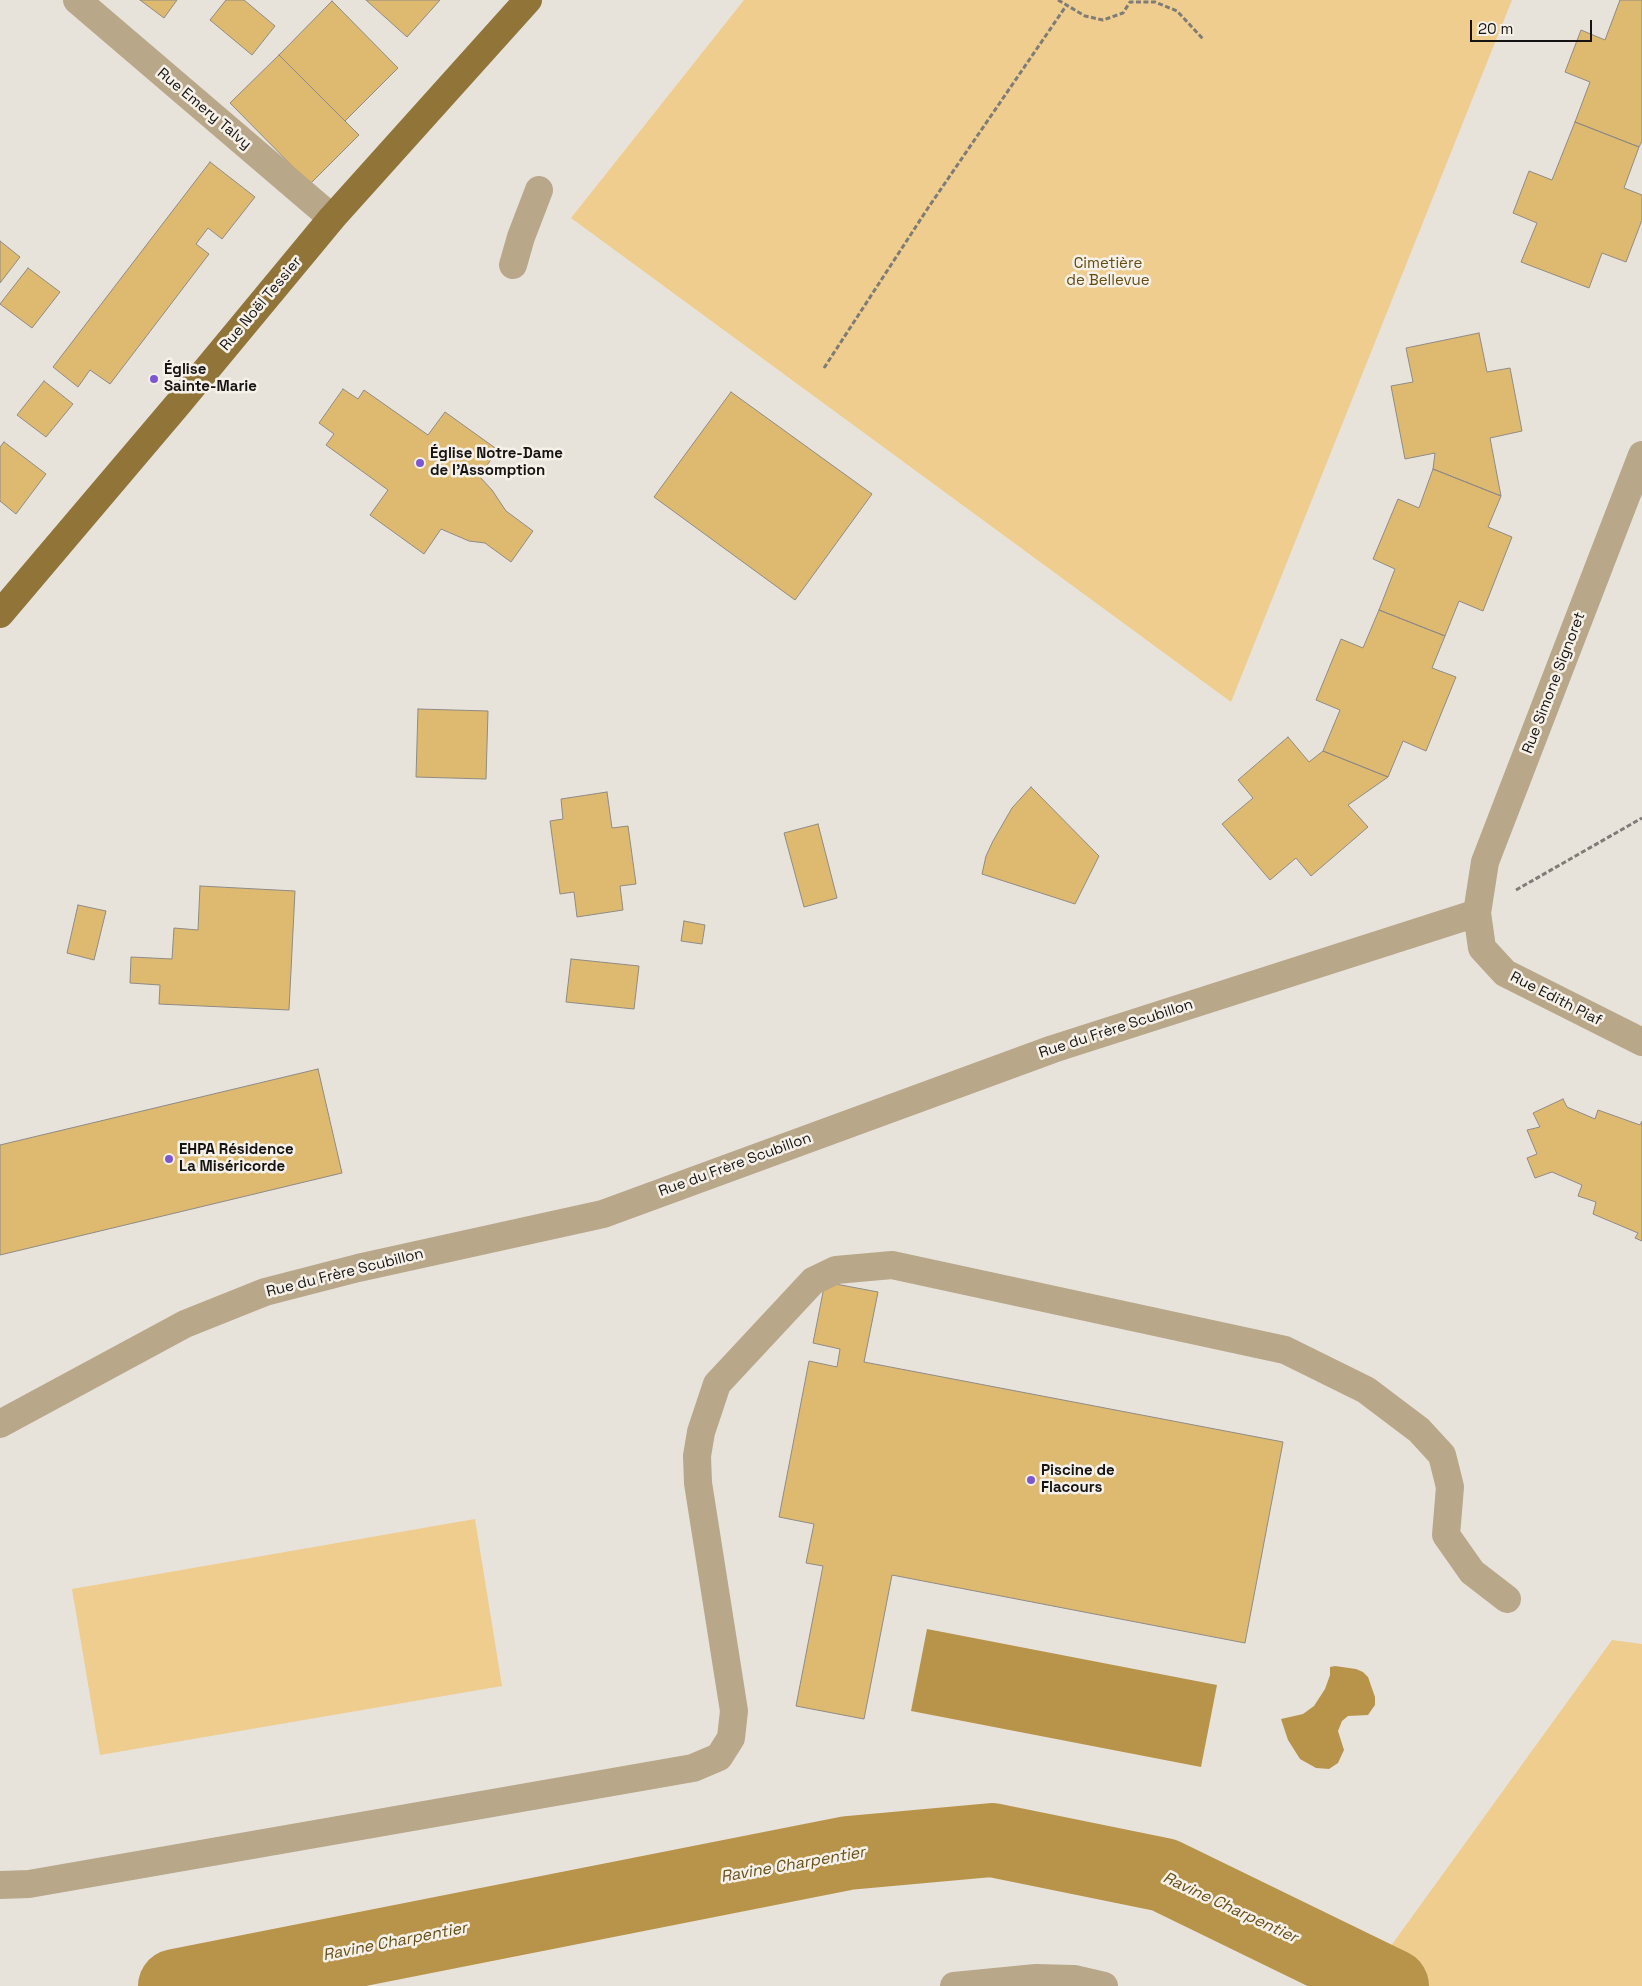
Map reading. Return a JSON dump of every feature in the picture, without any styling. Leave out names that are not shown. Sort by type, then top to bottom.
[{"type":"main road","name":"Rue Noël Tessier","points":[[0,614],[332,218],[528,0]]},
{"type":"street","name":"Rue Emery Talvy","points":[[76,0],[332,218]]},
{"type":"street","points":[[513,265],[521,237],[539,190]]},
{"type":"street","name":"Rue Simone Signoret","points":[[1477,913],[1485,862],[1642,455]]},
{"type":"street","name":"Rue Edith Piaf","points":[[1477,913],[1482,948],[1505,973],[1642,1042]]},
{"type":"street","name":"Rue du Frère Scubillon","points":[[0,1424],[185,1324],[265,1292],[358,1268],[603,1214],[1053,1048],[1477,913]]},
{"type":"street","points":[[0,1885],[29,1884],[674,1772],[693,1768],[719,1757],[731,1738],[734,1711],[698,1483],[697,1456],[701,1432],[717,1384],[813,1282],[836,1270],[892,1265],[1285,1350],[1366,1390],[1419,1430],[1442,1455],[1450,1488],[1446,1535],[1472,1572],[1507,1599]]},
{"type":"street","points":[[954,1986],[1036,1978],[1074,1980],[1104,1986]]},
{"type":"path","points":[[1058,0],[1085,16],[1103,20],[1123,13],[1130,2],[1155,2],[1177,11],[1203,40]]},
{"type":"path","points":[[824,368],[928,208],[1066,6]]},
{"type":"path","points":[[1477,913],[1642,818]]},
{"type":"green space","name":"Cimetière de Bellevue","points":[[744,0],[1512,0],[1231,702],[571,218]]},
{"type":"green space","points":[[475,1519],[502,1686],[100,1755],[72,1589]]},
{"type":"green space","points":[[1612,1640],[1642,1644],[1642,1986],[1362,1986]]},
{"type":"shaded area","points":[[927,1629],[1217,1685],[1201,1767],[911,1711]]},
{"type":"shaded area","points":[[1335,1666],[1363,1672],[1368,1677],[1375,1697],[1375,1705],[1368,1715],[1348,1716],[1342,1721],[1338,1731],[1344,1750],[1338,1763],[1329,1769],[1316,1768],[1300,1759],[1288,1740],[1281,1719],[1303,1714],[1314,1706],[1325,1689],[1330,1675],[1330,1667]]},
{"type":"building","points":[[140,0],[177,0],[164,18]]},
{"type":"building","points":[[226,0],[244,0],[275,26],[252,55],[210,20]]},
{"type":"building","points":[[366,0],[440,0],[407,37]]},
{"type":"building","points":[[1620,0],[1642,0],[1642,141],[1639,147],[1575,122],[1590,82],[1565,72],[1581,30],[1605,40]]},
{"type":"building","points":[[332,1],[398,68],[345,121],[279,55]]},
{"type":"building","points":[[279,55],[359,135],[310,184],[230,103]]},
{"type":"building","points":[[1575,122],[1639,147],[1624,188],[1642,195],[1642,220],[1626,262],[1602,253],[1589,288],[1521,262],[1537,223],[1513,213],[1529,171],[1552,180]]},
{"type":"building","points":[[210,162],[255,197],[222,239],[208,228],[196,244],[209,254],[110,384],[90,370],[78,387],[53,367]]},
{"type":"building","points":[[0,241],[20,257],[0,283]]},
{"type":"building","points":[[28,268],[60,292],[32,328],[0,304]]},
{"type":"building","points":[[1479,333],[1487,372],[1510,368],[1522,431],[1490,438],[1501,496],[1433,469],[1435,453],[1405,459],[1391,386],[1413,382],[1406,348]]},
{"type":"building","points":[[44,381],[73,404],[46,437],[17,415]]},
{"type":"building","name":"Église Notre-Dame de l'Assomption","points":[[343,389],[358,399],[364,390],[428,435],[445,412],[498,450],[479,476],[492,490],[506,511],[533,531],[511,562],[485,543],[469,541],[441,529],[424,554],[370,515],[388,490],[326,445],[334,434],[319,423]]},
{"type":"building","points":[[731,392],[872,494],[795,600],[654,497]]},
{"type":"building","points":[[4,442],[46,474],[16,514],[0,501],[0,447]]},
{"type":"building","points":[[1433,469],[1501,496],[1488,527],[1512,537],[1483,611],[1459,601],[1445,636],[1379,610],[1395,569],[1373,559],[1398,499],[1419,508]]},
{"type":"building","points":[[1379,610],[1445,636],[1432,668],[1456,677],[1426,751],[1403,741],[1388,777],[1323,751],[1340,710],[1316,700],[1341,639],[1363,648]]},
{"type":"building","points":[[418,709],[488,711],[486,779],[416,777]]},
{"type":"building","points":[[1288,737],[1309,762],[1323,751],[1388,777],[1348,805],[1368,827],[1311,876],[1296,858],[1270,880],[1222,824],[1253,798],[1238,780]]},
{"type":"building","points":[[1031,787],[1099,856],[1075,904],[982,874],[986,856],[993,841],[1012,808]]},
{"type":"building","points":[[607,792],[612,828],[628,826],[636,884],[620,886],[623,910],[577,917],[574,892],[560,894],[550,821],[563,819],[561,799]]},
{"type":"building","points":[[818,824],[837,898],[804,907],[784,833]]},
{"type":"building","points":[[200,886],[295,891],[289,1010],[159,1004],[160,985],[130,983],[131,957],[172,959],[174,928],[198,930]]},
{"type":"building","points":[[78,905],[106,911],[94,960],[67,953]]},
{"type":"building","points":[[684,921],[705,925],[702,944],[681,941]]},
{"type":"building","points":[[571,959],[639,966],[634,1009],[566,1002]]},
{"type":"building","name":"EHPA Résidence La Miséricorde","points":[[318,1069],[342,1173],[0,1255],[0,1145]]},
{"type":"building","points":[[1563,1099],[1567,1107],[1595,1119],[1598,1110],[1640,1125],[1642,1121],[1642,1241],[1635,1238],[1638,1233],[1593,1214],[1596,1202],[1578,1196],[1582,1185],[1552,1172],[1535,1178],[1527,1158],[1537,1154],[1527,1130],[1540,1127],[1533,1113]]},
{"type":"building","name":"Piscine de Flacours","points":[[825,1282],[878,1292],[864,1362],[1283,1442],[1245,1643],[892,1575],[864,1719],[796,1706],[823,1566],[806,1563],[814,1524],[779,1517],[809,1361],[837,1367],[840,1349],[813,1343]]},
{"type":"waterway","name":"Ravine Charpentier","points":[[175,1986],[848,1853],[992,1840],[1164,1875],[1392,1986]]},
{"type":"place","name":"Église Sainte-Marie","points":[[154,379]]},
{"type":"place","name":"Église Notre-Dame de l'Assomption","points":[[420,463]]},
{"type":"place","name":"EHPA Résidence La Miséricorde","points":[[169,1159]]},
{"type":"place","name":"Piscine de Flacours","points":[[1031,1480]]}]
